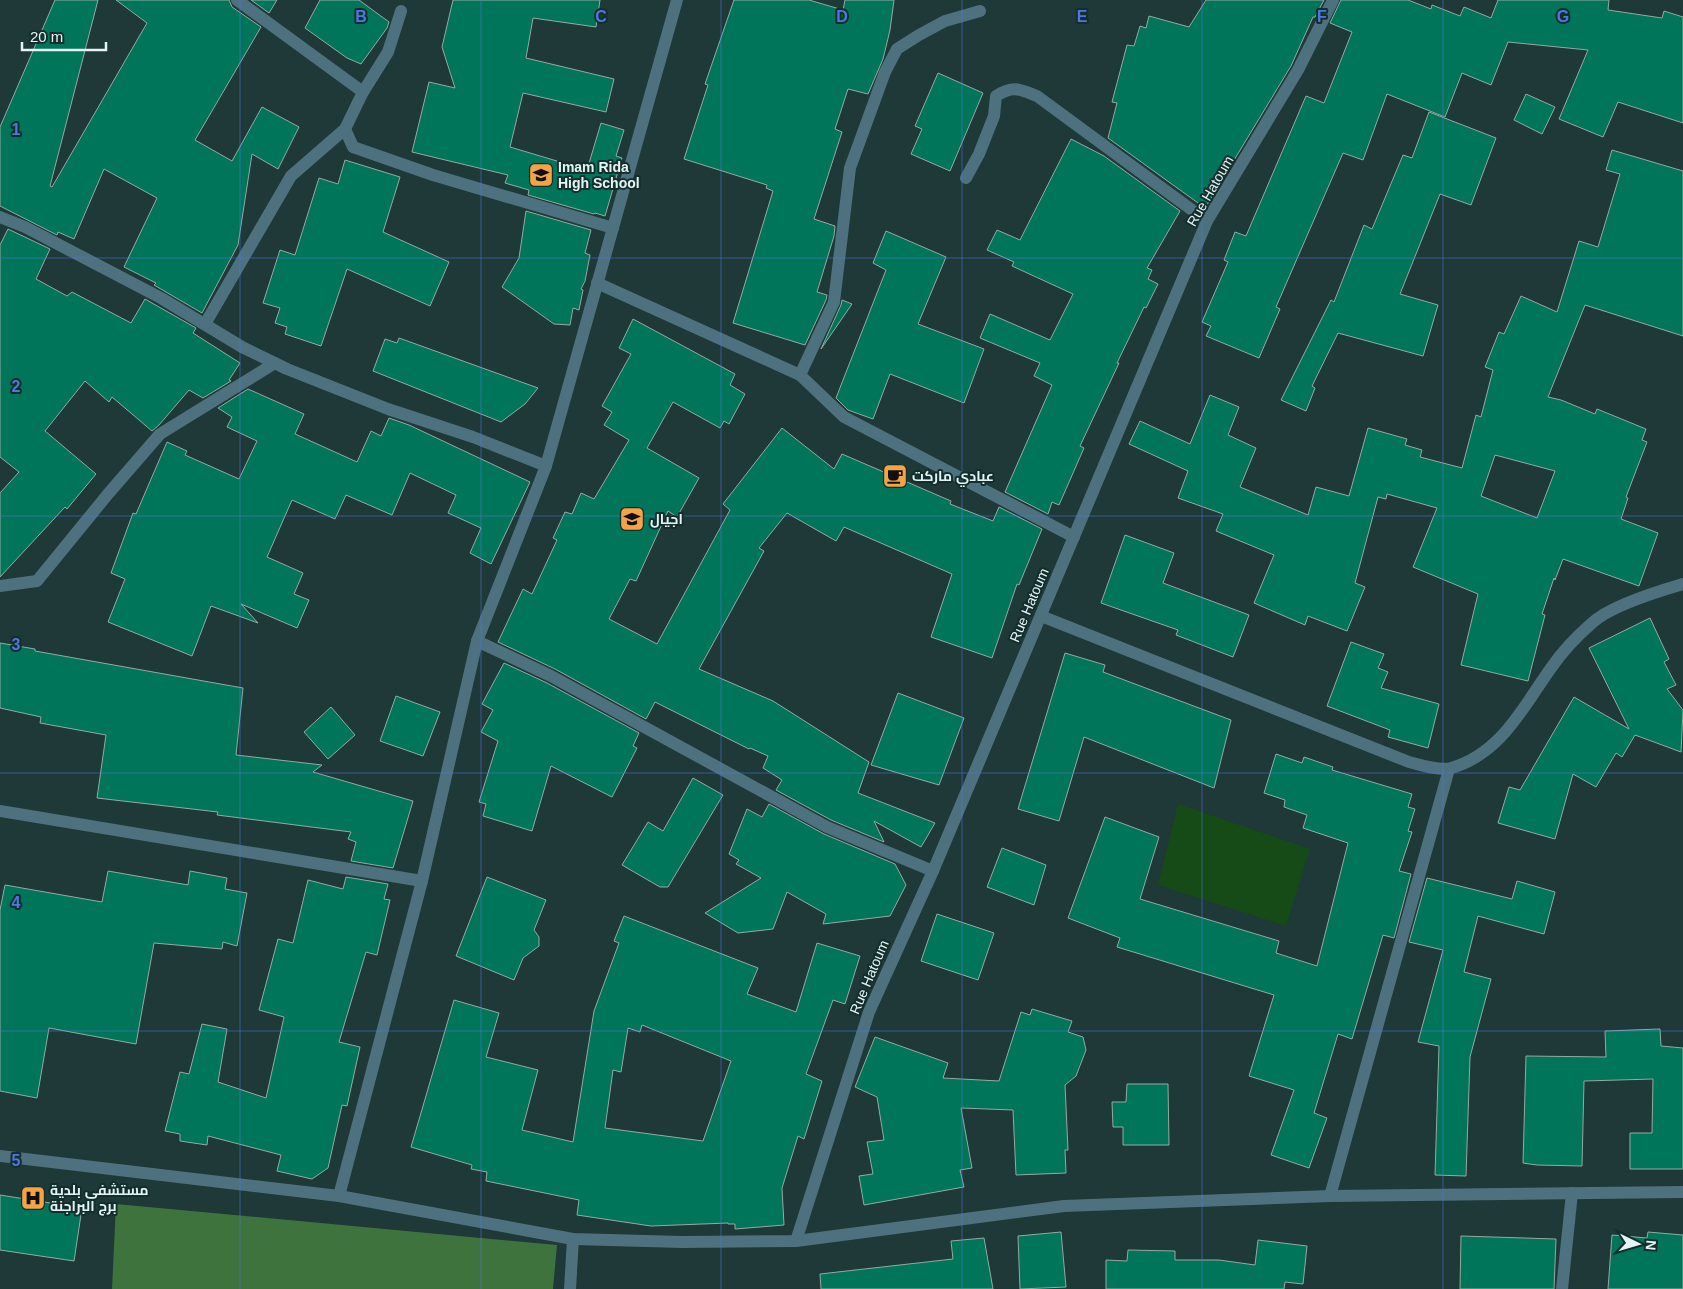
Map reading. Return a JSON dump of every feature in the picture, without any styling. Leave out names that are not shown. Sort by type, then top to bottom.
[{"type":"street","points":[[237,0],[363,92]]},
{"type":"street","points":[[339,1196],[422,881],[477,641],[546,466],[677,0]]},
{"type":"street","name":"Rue Hatoum","points":[[796,1241],[869,1012],[933,870],[1207,221],[1298,70],[1332,0]]},
{"type":"street","points":[[206,324],[291,176],[345,130],[363,92],[388,52],[401,11]]},
{"type":"street","points":[[800,375],[834,302],[850,168],[885,72],[897,49],[945,21],[980,11]]},
{"type":"street","points":[[966,178],[979,154],[994,116],[996,96],[1006,89],[1019,88],[1037,96],[1207,221]]},
{"type":"street","points":[[345,130],[353,147],[433,175],[613,228]]},
{"type":"street","points":[[0,217],[25,227],[161,298],[242,347],[287,369],[388,409],[473,437],[546,466]]},
{"type":"street","points":[[597,282],[800,375],[844,418],[1074,537]]},
{"type":"street","points":[[0,586],[37,581],[160,434],[275,363]]},
{"type":"street","points":[[1041,616],[1409,762],[1426,767],[1449,769],[1478,757],[1500,739],[1518,719],[1552,667],[1594,621],[1624,604],[1683,584]]},
{"type":"street","points":[[477,641],[551,676],[827,826],[933,870]]},
{"type":"street","points":[[1330,1196],[1449,769]]},
{"type":"street","points":[[0,811],[422,881]]},
{"type":"street","points":[[0,1156],[339,1196],[573,1239],[682,1242],[796,1241],[1064,1206],[1330,1196],[1683,1192]]},
{"type":"street","points":[[1562,1289],[1572,1194]]},
{"type":"street","points":[[570,1289],[573,1239]]},
{"type":"green space","points":[[1178,804],[1310,849],[1286,926],[1158,885]]},
{"type":"green space","points":[[116,1204],[557,1245],[553,1289],[112,1289]]},
{"type":"building","points":[[55,0],[98,0],[50,186],[52,187],[147,23],[116,0],[229,0],[232,7],[261,27],[195,140],[232,161],[262,107],[299,127],[278,169],[252,154],[238,245],[202,313],[154,285],[156,283],[124,267],[157,198],[104,169],[74,239],[58,232],[57,235],[0,206],[0,127]]},
{"type":"building","points":[[251,0],[277,0],[269,13]]},
{"type":"building","points":[[320,0],[359,0],[389,22],[387,28],[361,64],[347,58],[305,28]]},
{"type":"building","points":[[453,0],[600,0],[596,27],[533,18],[526,58],[614,79],[606,112],[523,93],[510,147],[587,170],[601,123],[624,130],[616,156],[622,158],[605,216],[528,195],[529,190],[505,183],[508,175],[412,152],[429,82],[455,88],[442,47]]},
{"type":"building","points":[[734,0],[809,0],[843,10],[845,0],[894,0],[890,30],[883,59],[868,94],[848,89],[835,129],[842,132],[814,219],[835,226],[834,236],[817,292],[827,295],[805,345],[733,323],[773,191],[766,188],[767,185],[684,159],[708,85],[705,84]]},
{"type":"building","points":[[1206,0],[1324,0],[1315,17],[1313,17],[1291,66],[1205,208],[1108,138],[1117,103],[1112,102],[1127,45],[1134,46],[1140,26],[1146,28],[1149,16],[1189,27]]},
{"type":"building","points":[[1341,0],[1408,0],[1431,9],[1432,5],[1460,16],[1464,7],[1491,18],[1498,0],[1609,0],[1608,10],[1662,18],[1664,11],[1683,17],[1683,123],[1618,102],[1603,137],[1559,119],[1588,50],[1508,42],[1491,85],[1462,73],[1445,117],[1387,94],[1363,160],[1343,153],[1276,307],[1280,309],[1259,358],[1206,336],[1211,326],[1202,322],[1228,262],[1224,260],[1235,232],[1246,236],[1306,96],[1324,103],[1352,32],[1330,23]]},
{"type":"building","points":[[938,73],[983,93],[950,171],[911,154],[922,129],[915,126]]},
{"type":"building","points":[[1526,94],[1555,107],[1542,134],[1514,120]]},
{"type":"building","points":[[1429,112],[1496,138],[1471,205],[1440,194],[1400,294],[1438,305],[1423,356],[1338,333],[1312,386],[1315,388],[1306,411],[1281,400],[1331,300],[1334,302],[1364,225],[1372,229],[1403,155],[1412,158]]},
{"type":"building","points":[[1071,139],[1104,156],[1180,211],[1147,268],[1152,270],[1148,279],[1158,284],[1146,308],[1144,307],[1117,363],[1119,363],[1080,446],[1084,448],[1059,505],[1052,502],[1048,514],[1005,492],[1052,385],[1034,376],[1040,363],[980,338],[990,314],[1050,340],[1073,294],[1012,266],[1014,262],[987,250],[997,230],[1020,240]]},
{"type":"building","points":[[1612,150],[1683,171],[1683,336],[1585,305],[1548,397],[1561,400],[1595,414],[1597,409],[1646,429],[1642,440],[1647,442],[1626,497],[1628,498],[1621,519],[1658,533],[1639,586],[1563,559],[1555,580],[1554,578],[1542,614],[1545,615],[1528,681],[1461,665],[1478,594],[1413,567],[1437,508],[1387,494],[1386,499],[1378,497],[1355,583],[1365,587],[1347,631],[1308,616],[1305,625],[1254,603],[1274,555],[1216,531],[1223,514],[1178,498],[1188,471],[1129,444],[1140,421],[1190,444],[1210,395],[1239,407],[1228,435],[1256,448],[1240,487],[1308,515],[1316,487],[1349,496],[1368,428],[1407,439],[1405,445],[1422,450],[1420,457],[1462,468],[1476,415],[1481,417],[1493,370],[1485,367],[1499,332],[1504,334],[1521,296],[1557,312],[1579,241],[1598,247],[1620,174],[1606,170]],"holes":[[[1495,455],[1555,471],[1537,518],[1481,496]]]},
{"type":"building","points":[[345,160],[400,177],[383,232],[449,262],[430,306],[347,269],[321,346],[285,334],[287,327],[275,323],[280,308],[263,303],[280,250],[295,255],[319,178],[338,184]]},
{"type":"building","points":[[526,211],[591,230],[585,253],[590,255],[585,281],[581,289],[583,290],[579,310],[573,308],[570,325],[554,324],[502,287],[519,258]]},
{"type":"building","points":[[8,229],[50,249],[36,279],[67,296],[72,292],[131,323],[145,299],[196,328],[193,333],[240,363],[229,380],[231,381],[203,398],[189,390],[152,431],[112,397],[109,402],[85,381],[45,431],[96,474],[67,509],[65,507],[0,577],[0,493],[19,472],[0,457],[0,245]]},
{"type":"building","points":[[886,231],[946,257],[918,324],[984,349],[964,403],[890,374],[873,419],[848,410],[836,398],[886,270],[873,263]]},
{"type":"building","points":[[842,300],[852,304],[821,349],[841,305]]},
{"type":"building","points":[[633,319],[735,374],[730,385],[745,394],[729,424],[724,421],[720,428],[673,402],[647,448],[699,478],[677,517],[668,511],[636,581],[630,579],[609,619],[657,644],[730,510],[723,504],[782,428],[834,469],[842,454],[951,501],[950,504],[993,521],[999,507],[1042,529],[1019,585],[1017,584],[992,658],[931,637],[952,574],[844,527],[836,541],[787,513],[759,548],[764,551],[699,669],[773,701],[869,762],[858,793],[935,823],[921,847],[874,821],[884,842],[831,820],[776,790],[782,780],[763,768],[768,756],[749,749],[655,702],[646,719],[555,669],[498,642],[523,589],[532,594],[557,540],[553,538],[565,512],[572,514],[581,493],[594,499],[629,440],[604,425],[612,412],[602,406],[631,354],[619,348]]},
{"type":"building","points":[[399,338],[538,388],[525,404],[501,422],[373,371],[385,339],[397,343]]},
{"type":"building","points":[[248,389],[304,414],[295,434],[357,462],[371,431],[381,436],[389,418],[409,425],[530,482],[491,564],[470,553],[481,528],[448,513],[456,495],[410,473],[392,515],[346,495],[335,519],[292,500],[267,557],[303,573],[294,594],[309,600],[297,628],[241,604],[258,623],[211,606],[192,656],[108,622],[125,579],[111,573],[133,513],[136,514],[167,442],[187,451],[185,455],[239,479],[257,441],[227,427],[232,417],[218,408]]},
{"type":"building","points":[[1125,535],[1174,553],[1163,583],[1249,615],[1233,657],[1176,635],[1178,630],[1101,603]]},
{"type":"building","points":[[1650,618],[1669,659],[1664,662],[1676,685],[1667,689],[1683,710],[1681,752],[1635,735],[1622,757],[1616,753],[1596,787],[1573,774],[1555,839],[1498,823],[1509,787],[1520,790],[1574,697],[1629,729],[1589,648]]},
{"type":"building","points":[[1351,642],[1384,654],[1378,668],[1388,672],[1381,688],[1439,704],[1428,748],[1388,737],[1390,730],[1327,706]]},
{"type":"building","points":[[0,643],[243,688],[236,755],[322,765],[313,772],[413,801],[393,868],[351,861],[356,842],[348,839],[351,832],[217,815],[218,812],[97,798],[106,735],[40,723],[41,717],[0,708]]},
{"type":"building","points":[[1065,653],[1105,665],[1103,672],[1231,720],[1214,788],[1084,737],[1059,821],[1018,809]]},
{"type":"building","points":[[504,663],[547,683],[639,733],[633,746],[637,748],[612,797],[551,766],[532,831],[483,816],[486,804],[479,802],[498,741],[481,732],[493,710],[482,704]]},
{"type":"building","points":[[898,693],[964,718],[939,785],[871,765]]},
{"type":"building","points":[[396,696],[440,712],[423,756],[380,741]]},
{"type":"building","points":[[331,707],[355,735],[328,759],[304,732]]},
{"type":"building","points":[[1276,754],[1302,763],[1304,757],[1333,767],[1332,770],[1412,794],[1408,807],[1415,809],[1408,831],[1412,832],[1399,871],[1411,874],[1394,938],[1383,935],[1352,1039],[1338,1034],[1314,1113],[1327,1118],[1309,1168],[1271,1155],[1294,1090],[1249,1076],[1274,995],[1117,947],[1120,938],[1068,918],[1105,817],[1159,837],[1140,899],[1279,941],[1276,953],[1317,966],[1348,843],[1303,828],[1307,815],[1284,807],[1285,800],[1264,793]]},
{"type":"building","points":[[693,778],[723,795],[668,887],[660,887],[622,865],[648,822],[663,831]]},
{"type":"building","points":[[769,804],[824,834],[895,864],[906,885],[890,916],[823,924],[826,914],[787,892],[773,929],[738,933],[705,913],[761,878],[736,864],[739,860],[729,854],[747,809],[762,817]]},
{"type":"building","points":[[1002,848],[1046,865],[1034,905],[987,887]]},
{"type":"building","points":[[108,871],[188,885],[190,871],[227,878],[225,889],[247,893],[237,946],[223,942],[222,949],[154,943],[136,1044],[49,1028],[37,1098],[0,1091],[0,910],[5,885],[102,902]]},
{"type":"building","points":[[346,877],[388,884],[384,899],[390,900],[377,955],[366,952],[339,1042],[360,1047],[347,1106],[342,1105],[328,1168],[312,1179],[277,1171],[281,1155],[208,1136],[207,1145],[180,1141],[180,1134],[165,1131],[180,1072],[189,1074],[202,1024],[227,1029],[218,1082],[266,1098],[284,1017],[259,1010],[278,939],[293,943],[308,880],[343,889]]},
{"type":"building","points":[[487,877],[546,900],[534,930],[539,937],[539,946],[523,958],[514,980],[456,956]]},
{"type":"building","points":[[1427,878],[1512,899],[1517,881],[1555,892],[1544,934],[1478,916],[1464,972],[1491,979],[1470,1057],[1466,1176],[1435,1175],[1439,1046],[1418,1042],[1443,950],[1409,942]]},
{"type":"building","points":[[937,914],[994,933],[978,980],[921,961]]},
{"type":"building","points":[[624,916],[758,968],[747,994],[796,1012],[817,943],[860,956],[845,1004],[833,1000],[806,1074],[822,1081],[804,1139],[798,1136],[782,1188],[784,1225],[735,1229],[735,1224],[728,1223],[651,1226],[577,1215],[579,1200],[486,1181],[487,1172],[471,1169],[472,1165],[411,1147],[454,1000],[499,1013],[486,1057],[538,1070],[522,1130],[573,1142],[594,1011],[619,943],[614,941]],"holes":[[[642,1025],[731,1061],[703,1141],[605,1128],[613,1070],[621,1072],[628,1028],[640,1032]]]},
{"type":"building","points":[[1032,1009],[1072,1021],[1068,1032],[1083,1037],[1086,1050],[1076,1076],[1065,1085],[1068,1150],[1065,1150],[1066,1173],[1016,1175],[1013,1110],[961,1108],[972,1168],[960,1170],[964,1187],[864,1205],[859,1176],[873,1174],[867,1142],[884,1140],[877,1097],[855,1087],[875,1037],[948,1063],[943,1078],[999,1081],[1021,1012],[1030,1015]]},
{"type":"building","points":[[1660,1029],[1661,1046],[1683,1048],[1683,1169],[1630,1169],[1630,1133],[1652,1133],[1653,1079],[1584,1081],[1582,1166],[1523,1163],[1526,1056],[1606,1057],[1605,1031]]},
{"type":"building","points":[[1127,1084],[1168,1084],[1169,1145],[1123,1145],[1123,1127],[1113,1127],[1112,1102],[1126,1102]]},
{"type":"building","points":[[0,1195],[82,1208],[74,1261],[0,1250]]},
{"type":"building","points":[[1061,1232],[1066,1287],[1020,1289],[1018,1236]]},
{"type":"building","points":[[1648,1232],[1683,1235],[1683,1289],[1608,1289],[1612,1235],[1647,1238]]},
{"type":"building","points":[[1461,1236],[1556,1239],[1554,1289],[1460,1289]]},
{"type":"building","points":[[984,1238],[993,1289],[821,1289],[820,1274],[953,1259],[951,1241]]},
{"type":"building","points":[[1258,1240],[1307,1246],[1303,1284],[1285,1282],[1284,1289],[1106,1289],[1106,1260],[1127,1261],[1128,1250],[1175,1251],[1175,1260],[1219,1260],[1255,1265]]},
{"type":"place","name":"Imam Rida High School","points":[[541,175]]},
{"type":"place","name":"عبادي ماركت","points":[[895,476]]},
{"type":"place","name":"اجيال","points":[[632,519]]},
{"type":"place","name":"مستشفی بلدیة برج البراجنة","points":[[33,1198]]}]
